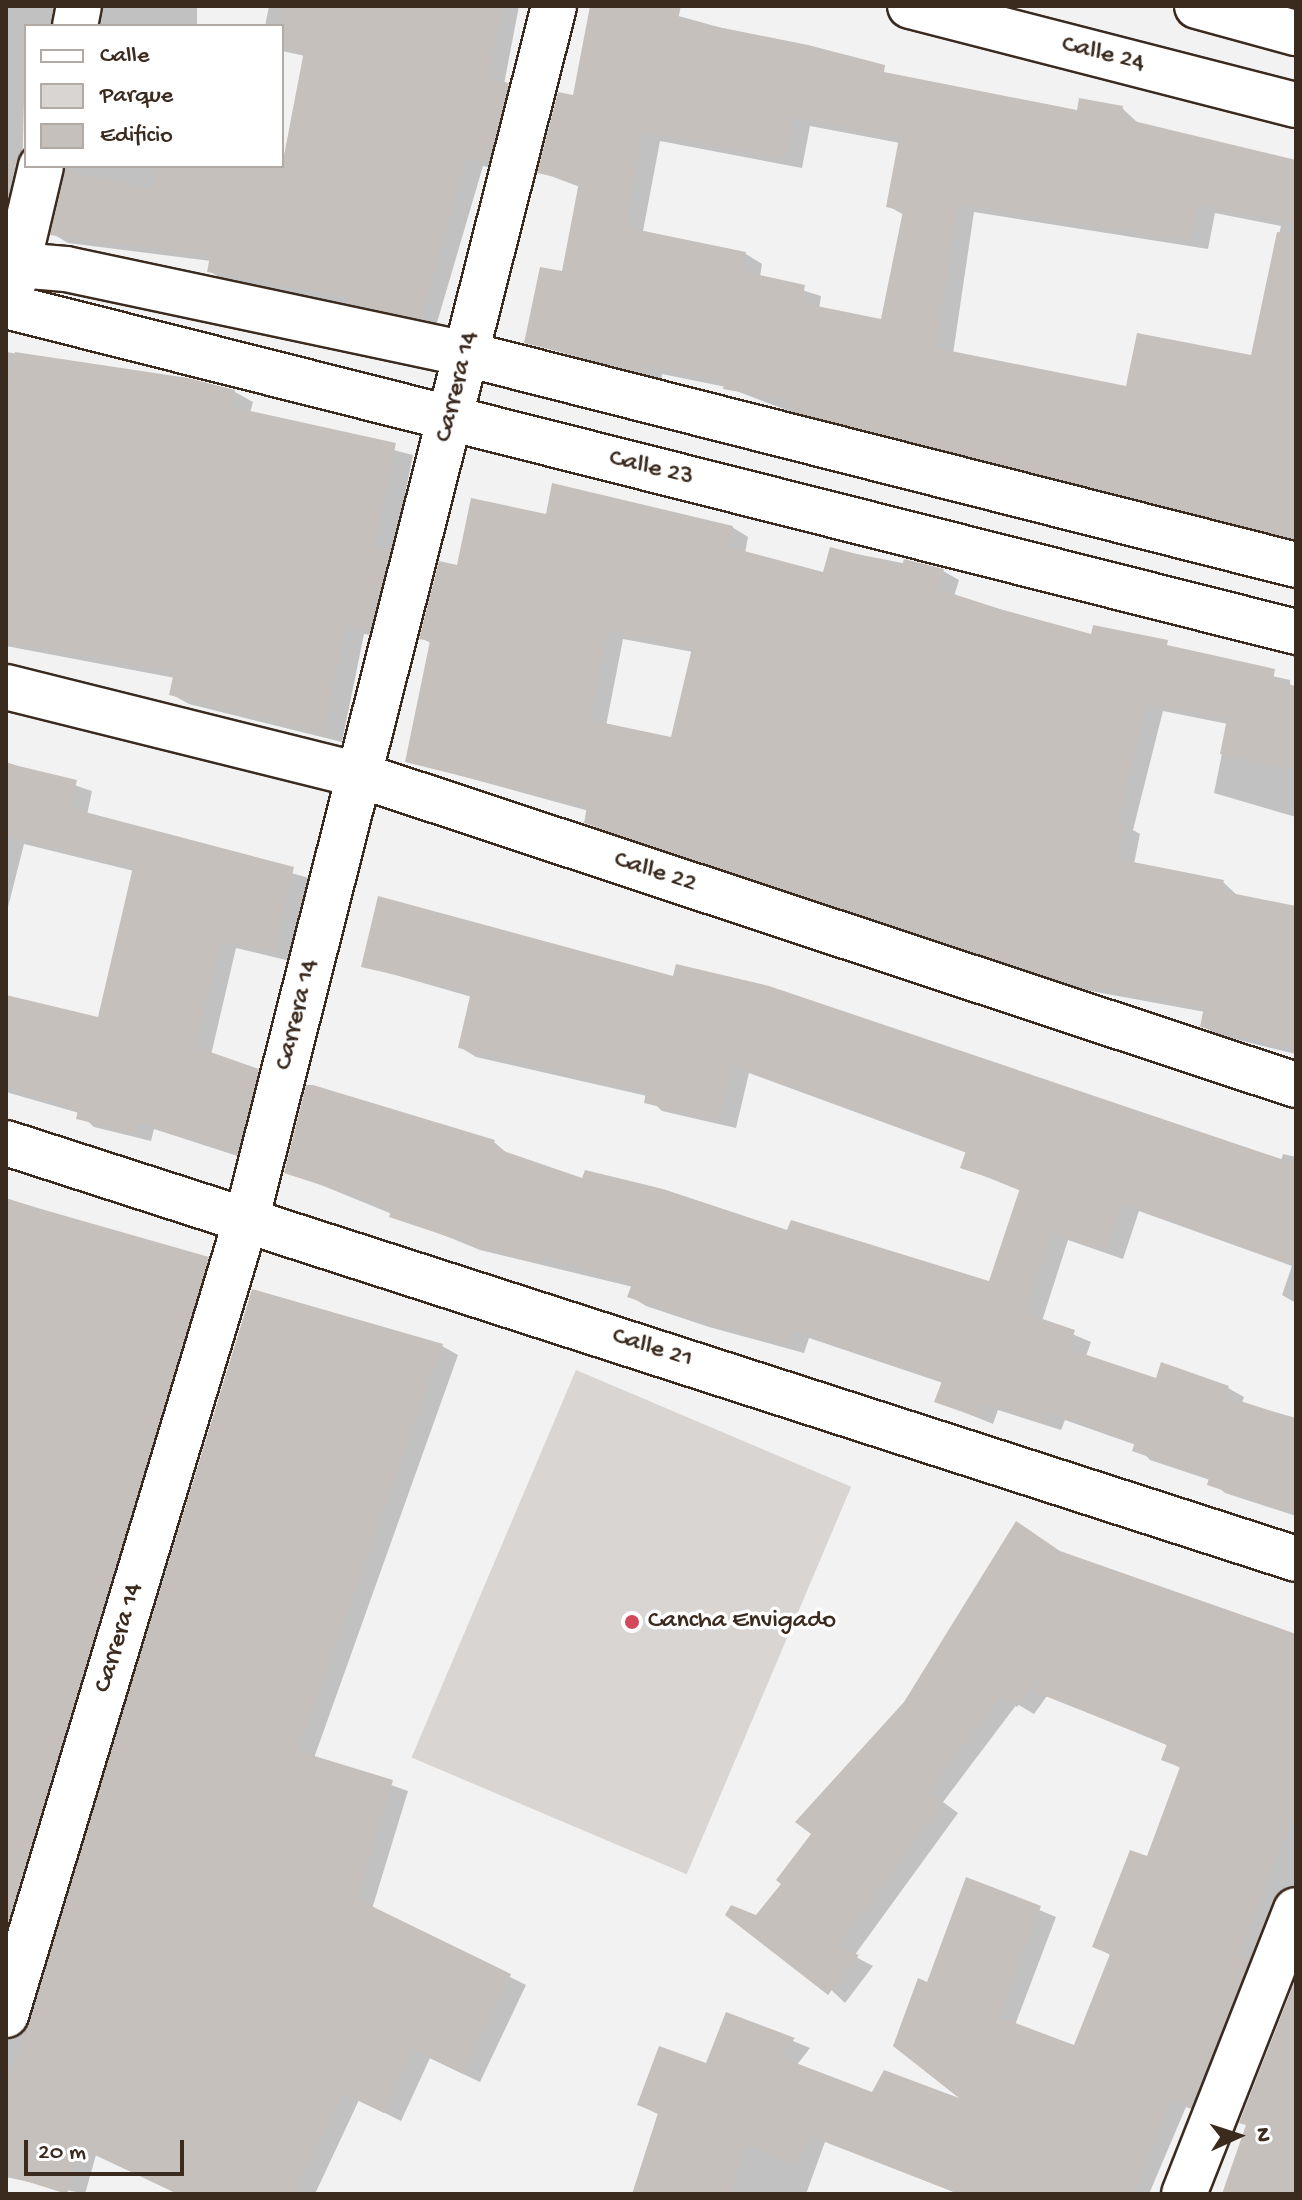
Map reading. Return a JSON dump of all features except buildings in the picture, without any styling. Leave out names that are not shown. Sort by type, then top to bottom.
[{"type":"street","name":"Carrera 14","points":[[6,2015],[247,1217],[554,6]]},
{"type":"street","name":"Calle 24","points":[[910,6],[1296,105]]},
{"type":"street","points":[[1197,6],[1296,33]]},
{"type":"street","points":[[7,311],[12,264],[40,168]]},
{"type":"street","points":[[12,264],[466,354],[1296,565]]},
{"type":"street","name":"Calle 23","points":[[7,311],[450,418],[1296,632]]},
{"type":"street","name":"Calle 22","points":[[6,687],[359,775],[1296,1085]]},
{"type":"street","name":"Calle 21","points":[[6,1143],[247,1217],[1296,1559]]},
{"type":"street","points":[[1184,2194],[1296,1910]]},
{"type":"green space","name":"Cancha Envigado","points":[[576,1370],[851,1487],[687,1874],[412,1758]]},
{"type":"place","name":"Cancha Envigado","points":[[632,1622]]}]
